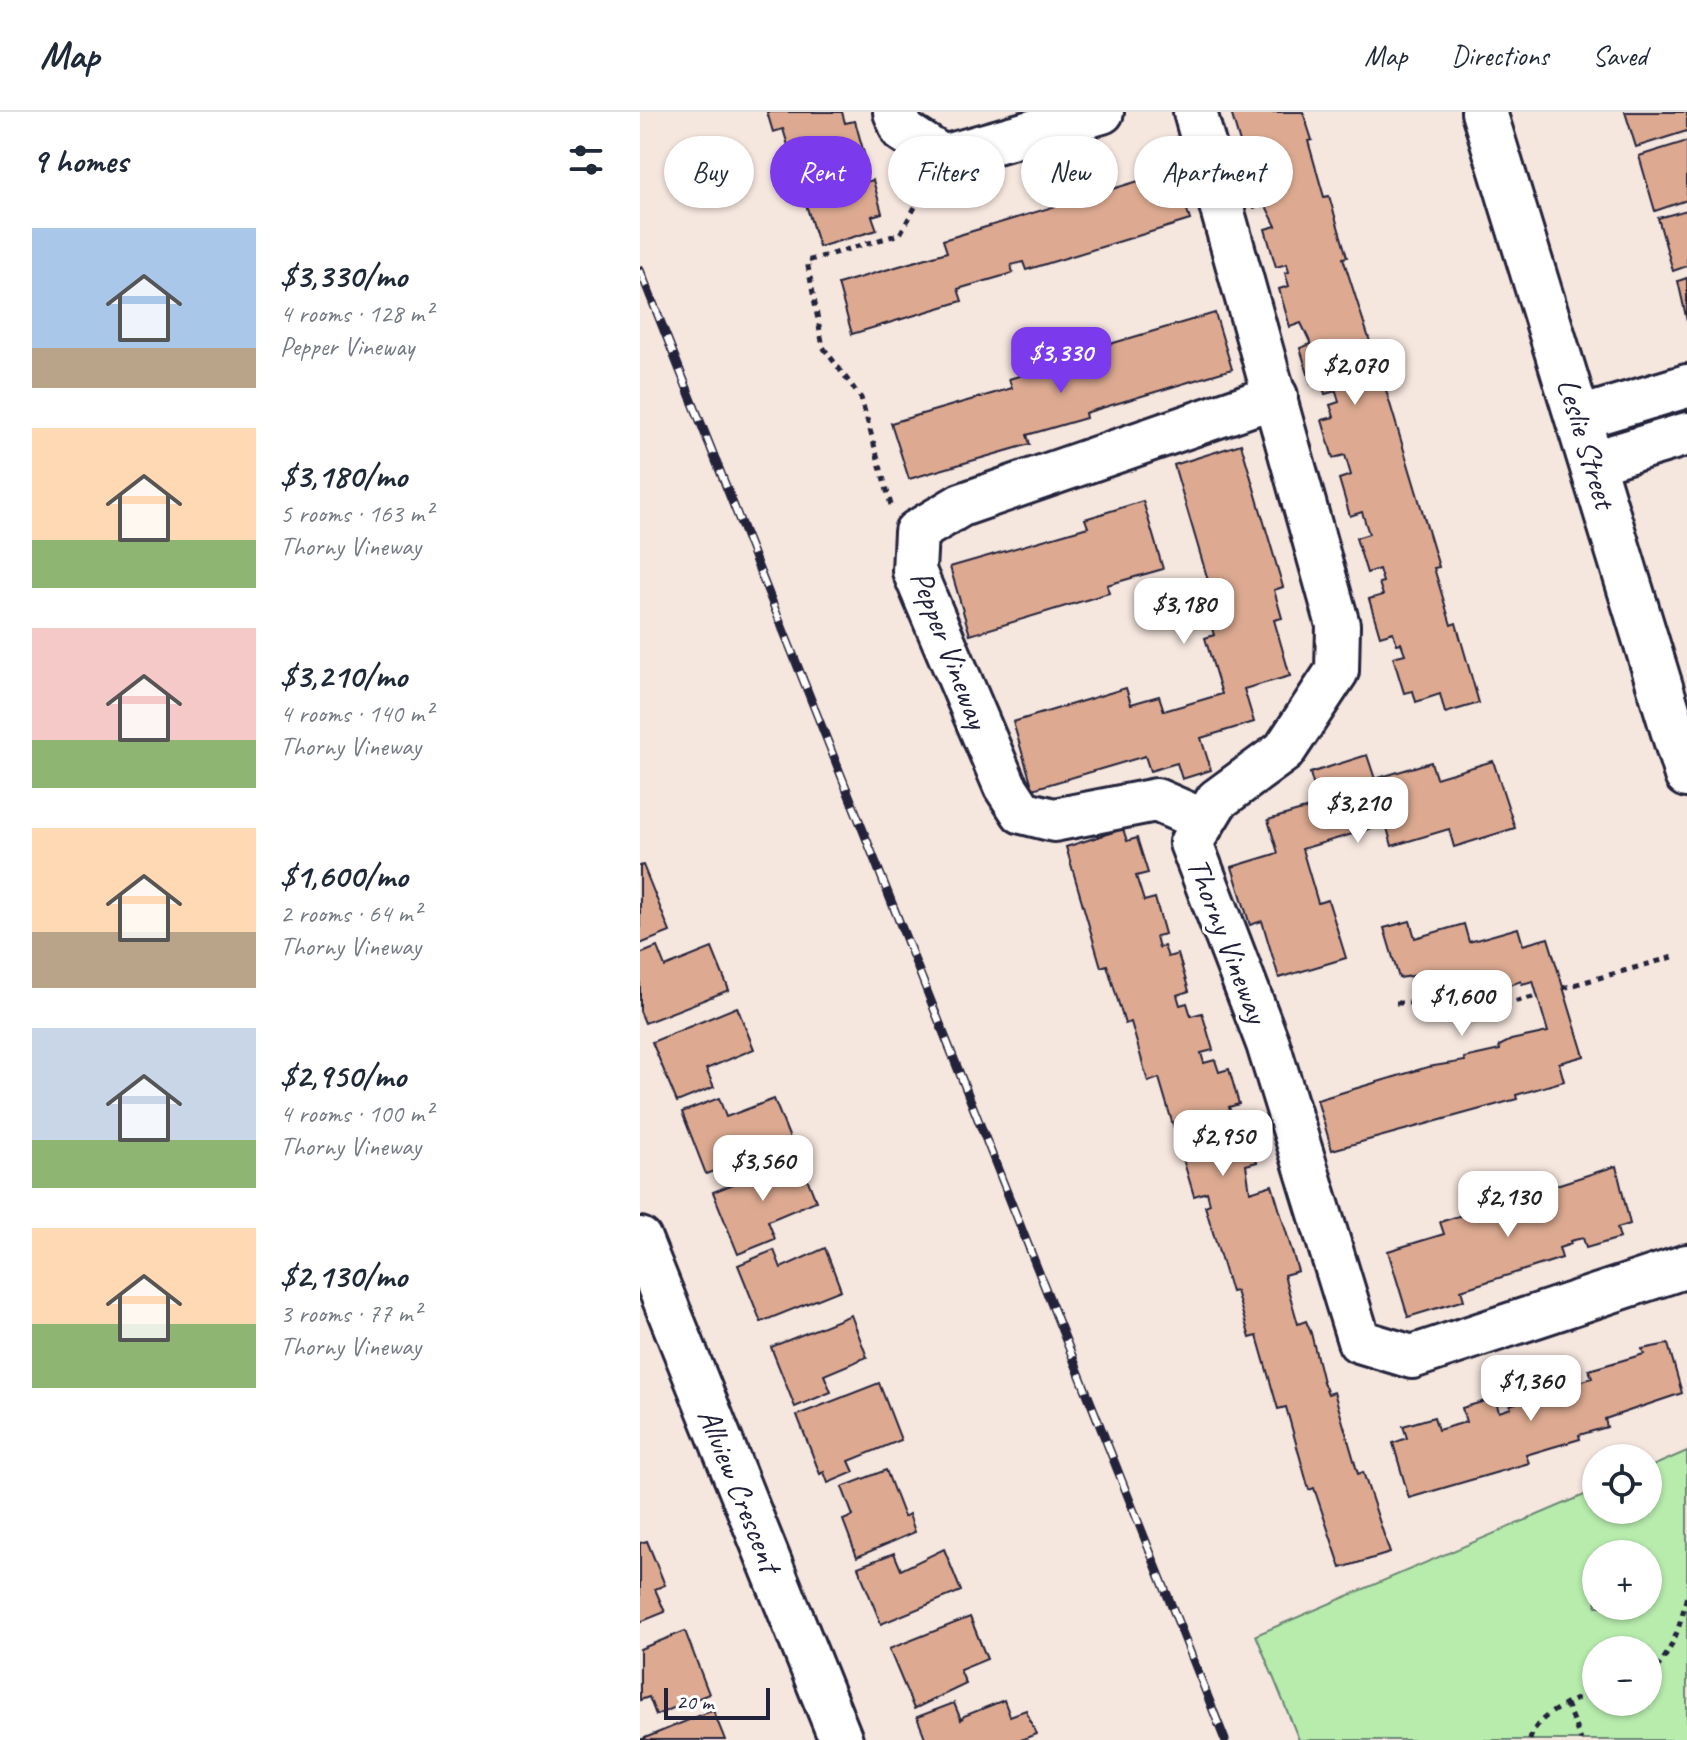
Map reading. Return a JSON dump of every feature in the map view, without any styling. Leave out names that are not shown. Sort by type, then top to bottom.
[{"type":"main road","name":"Leslie Street","points":[[1484,112],[1594,462],[1687,775]]},
{"type":"street","points":[[895,112],[903,131],[911,136]]},
{"type":"street","points":[[1005,139],[1102,112]]},
{"type":"street","name":"Thorny Vineway","points":[[1195,112],[1338,625],[1337,671],[1284,751],[1217,800],[1202,820],[1191,843],[1268,1044],[1359,1341],[1412,1357],[1687,1266]]},
{"type":"street","points":[[1580,418],[1687,386]]},
{"type":"street","name":"Pepper Vineway","points":[[1202,820],[1156,800],[1054,820],[1022,812],[1005,786],[914,571],[916,532],[961,505],[1276,396]]},
{"type":"street","points":[[1594,462],[1687,434]]},
{"type":"street","name":"Allview Crescent","points":[[640,1239],[841,1740]]},
{"type":"path","points":[[915,208],[900,234],[807,261],[823,347],[861,398],[890,504],[916,532]]},
{"type":"path","points":[[1563,988],[1673,957]]},
{"type":"path","points":[[1396,1003],[1505,1004],[1537,996]]},
{"type":"path","points":[[1662,1665],[1679,1629],[1687,1595]]},
{"type":"path","points":[[1530,1740],[1532,1732],[1546,1716],[1582,1697]]},
{"type":"path","points":[[1566,1704],[1581,1740]]},
{"type":"green space","points":[[1687,1451],[1687,1740],[1299,1740],[1256,1635],[1582,1496],[1582,1524],[1662,1524],[1662,1462]]},
{"type":"building","points":[[767,112],[842,112],[845,123],[855,121],[859,136],[785,136],[783,129],[773,132]]},
{"type":"building","points":[[1231,112],[1303,112],[1324,197],[1329,196],[1347,257],[1343,258],[1381,376],[1376,378],[1379,389],[1385,387],[1439,567],[1434,568],[1451,625],[1456,623],[1479,703],[1445,713],[1440,694],[1416,702],[1413,691],[1404,693],[1393,657],[1405,654],[1401,643],[1397,644],[1393,632],[1380,636],[1369,599],[1383,595],[1379,583],[1383,582],[1379,569],[1367,573],[1356,538],[1369,534],[1362,512],[1350,516],[1339,479],[1351,475],[1345,455],[1333,458],[1322,420],[1334,417],[1330,405],[1339,402],[1336,391],[1325,394],[1321,381],[1311,384],[1300,348],[1311,344],[1301,323],[1290,327],[1279,289],[1289,286],[1285,273],[1289,272],[1287,264],[1276,267],[1265,229],[1276,226],[1267,208],[1293,208],[1293,136],[1238,136]]},
{"type":"building","points":[[1625,112],[1687,112],[1687,131],[1636,147]]},
{"type":"building","points":[[1687,141],[1687,200],[1655,211],[1639,156]]},
{"type":"building","points":[[873,180],[882,213],[872,216],[877,230],[819,247],[807,208],[872,208]]},
{"type":"building","points":[[1134,182],[1134,208],[1186,208],[1190,220],[1026,270],[1023,262],[1011,265],[1013,273],[958,289],[962,301],[852,334],[838,284],[947,252],[943,240],[1049,208],[1118,208],[1118,187]]},
{"type":"building","points":[[1687,210],[1687,266],[1673,271],[1658,218]]},
{"type":"building","points":[[1687,278],[1687,321],[1678,281]]},
{"type":"building","points":[[1215,313],[1232,369],[1085,413],[1086,418],[1027,435],[1030,444],[909,479],[891,423],[1012,388],[1009,379],[1068,362],[1066,357]]},
{"type":"building","points":[[1241,444],[1283,587],[1274,590],[1282,618],[1274,620],[1290,676],[1244,689],[1254,722],[1201,738],[1211,770],[1182,779],[1177,763],[1150,771],[1145,756],[1033,789],[1013,722],[1126,688],[1131,704],[1159,696],[1164,711],[1222,694],[1205,638],[1214,635],[1206,607],[1215,604],[1174,465]]},
{"type":"building","points":[[1143,501],[1163,569],[1107,585],[1109,593],[970,635],[950,567],[1088,527],[1085,519]]},
{"type":"building","points":[[1367,755],[1375,779],[1431,762],[1436,778],[1493,761],[1515,828],[1454,847],[1449,829],[1392,846],[1386,824],[1302,849],[1318,903],[1328,900],[1346,958],[1279,978],[1262,921],[1250,925],[1232,867],[1278,853],[1268,820],[1319,805],[1310,773]]},
{"type":"building","points":[[1123,829],[1127,841],[1137,838],[1148,873],[1136,876],[1144,901],[1155,898],[1165,934],[1156,936],[1159,948],[1164,946],[1168,957],[1178,954],[1189,991],[1177,995],[1180,1005],[1187,1003],[1191,1016],[1202,1013],[1213,1050],[1201,1053],[1204,1063],[1215,1060],[1219,1072],[1229,1069],[1239,1104],[1229,1107],[1236,1130],[1247,1127],[1257,1162],[1246,1165],[1250,1192],[1272,1185],[1298,1271],[1284,1275],[1298,1324],[1306,1321],[1311,1333],[1323,1382],[1328,1394],[1334,1392],[1358,1474],[1363,1472],[1390,1553],[1341,1568],[1314,1488],[1309,1490],[1286,1407],[1278,1409],[1257,1336],[1250,1338],[1236,1291],[1231,1292],[1205,1206],[1210,1204],[1207,1192],[1194,1196],[1159,1078],[1148,1082],[1131,1022],[1125,1024],[1107,965],[1101,967],[1066,847]]},
{"type":"building","points":[[643,865],[670,932],[640,944],[640,866]]},
{"type":"building","points":[[1410,921],[1415,938],[1464,924],[1469,942],[1518,928],[1523,945],[1548,938],[1584,1056],[1559,1063],[1564,1081],[1516,1095],[1517,1099],[1332,1150],[1317,1100],[1428,1067],[1465,1061],[1464,1058],[1500,1050],[1499,1046],[1511,1040],[1548,1032],[1533,981],[1522,984],[1521,981],[1483,995],[1478,977],[1430,991],[1424,974],[1399,978],[1384,928]]},
{"type":"building","points":[[657,947],[665,967],[712,948],[729,990],[645,1023],[640,1011],[640,954]]},
{"type":"building","points":[[737,1007],[754,1049],[706,1069],[714,1087],[677,1102],[652,1042]]},
{"type":"building","points":[[719,1098],[726,1117],[774,1099],[791,1141],[706,1174],[682,1112]]},
{"type":"building","points":[[799,1158],[816,1201],[768,1221],[775,1239],[738,1254],[713,1192]]},
{"type":"building","points":[[1616,1166],[1630,1224],[1617,1228],[1620,1238],[1586,1248],[1583,1238],[1570,1241],[1571,1244],[1559,1248],[1562,1258],[1461,1290],[1464,1300],[1408,1317],[1388,1251],[1444,1234],[1440,1222]]},
{"type":"building","points":[[825,1248],[841,1290],[761,1322],[738,1265],[774,1250],[781,1268]]},
{"type":"building","points":[[851,1315],[867,1357],[824,1375],[831,1392],[795,1407],[771,1347]]},
{"type":"building","points":[[1668,1344],[1682,1393],[1605,1419],[1607,1427],[1579,1435],[1580,1439],[1526,1455],[1529,1463],[1409,1498],[1393,1443],[1407,1438],[1403,1426],[1434,1417],[1438,1430],[1466,1422],[1462,1408],[1495,1398],[1499,1412],[1511,1408],[1510,1405],[1592,1378],[1589,1370],[1644,1354],[1642,1349]]},
{"type":"building","points":[[879,1383],[901,1440],[849,1461],[854,1472],[828,1483],[824,1472],[820,1474],[797,1415]]},
{"type":"building","points":[[886,1470],[904,1517],[909,1514],[915,1532],[857,1557],[843,1520],[853,1516],[842,1487]]},
{"type":"building","points":[[647,1541],[665,1585],[655,1589],[665,1612],[640,1622],[640,1543]]},
{"type":"building","points":[[944,1549],[961,1591],[881,1624],[858,1567],[894,1553],[901,1570]]},
{"type":"building","points":[[970,1617],[987,1659],[960,1670],[966,1684],[914,1709],[889,1649]]},
{"type":"building","points":[[685,1631],[709,1694],[656,1715],[649,1697],[640,1700],[640,1649]]},
{"type":"building","points":[[1004,1700],[1010,1716],[1026,1710],[1036,1734],[1021,1740],[926,1740],[917,1717],[954,1703],[961,1720]]},
{"type":"building","points":[[713,1710],[725,1740],[640,1740]]},
{"type":"railway","points":[[640,270],[1225,1740]]}]
